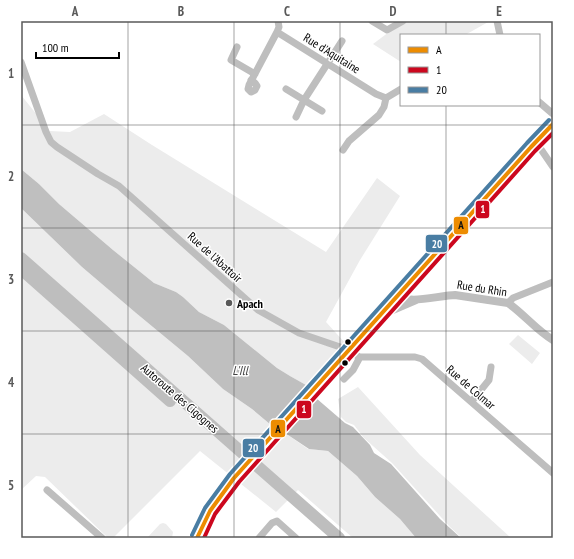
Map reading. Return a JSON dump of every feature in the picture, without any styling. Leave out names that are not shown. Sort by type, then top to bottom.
[{"type":"highway","name":"Autoroute des Cigognes","points":[[21,258],[340,538]]},
{"type":"highway","name":"Autoroute des Cigognes","points":[[21,269],[328,538]]},
{"type":"main road","points":[[197,538],[210,510],[234,478],[553,124]]},
{"type":"street","points":[[237,47],[231,60],[253,77],[277,32],[279,27],[278,21]]},
{"type":"street","points":[[372,21],[387,30],[403,21]]},
{"type":"street","points":[[497,21],[500,34]]},
{"type":"street","name":"Rue d'Aquitaine","points":[[277,32],[376,94],[386,98]]},
{"type":"street","points":[[296,117],[304,100],[342,41]]},
{"type":"street","name":"Rue de l'Abattoir","points":[[21,62],[51,142],[98,174],[119,186],[258,310],[299,333],[349,350]]},
{"type":"street","points":[[286,89],[322,111]]},
{"type":"street","points":[[343,150],[349,141],[379,115],[386,98],[400,90]]},
{"type":"street","points":[[540,103],[553,114]]},
{"type":"street","points":[[536,142],[553,167]]},
{"type":"street","points":[[508,303],[513,298],[553,282]]},
{"type":"street","points":[[398,295],[415,301]]},
{"type":"street","name":"Rue du Rhin","points":[[380,315],[415,301],[446,295],[455,295],[508,303],[516,308],[536,328],[553,340]]},
{"type":"street","points":[[344,379],[353,370],[360,357],[356,356],[349,350]]},
{"type":"street","name":"Rue de Colmar","points":[[360,357],[415,357],[422,359],[553,473]]},
{"type":"street","points":[[472,401],[489,380],[491,367]]},
{"type":"street","points":[[47,490],[102,538]]},
{"type":"street","points":[[259,538],[272,523],[277,521],[296,538]]},
{"type":"shaded area","points":[[409,21],[490,21],[467,34],[400,34],[400,61],[373,44],[389,32]]},
{"type":"shaded area","points":[[21,95],[50,131],[70,132],[104,114],[326,252],[377,178],[400,196],[360,260],[326,322],[347,345],[306,385],[277,368],[224,325],[199,312],[176,292],[154,283],[59,204],[21,169]]},
{"type":"shaded area","points":[[21,208],[82,267],[188,356],[223,389],[252,409],[271,425],[308,449],[328,451],[357,476],[375,497],[400,519],[416,538],[353,538],[298,490],[276,512],[200,451],[113,538],[108,538],[45,477],[36,476],[21,490]]},
{"type":"shaded area","points":[[518,335],[540,353],[532,364],[509,344]]},
{"type":"shaded area","points":[[358,387],[420,455],[511,538],[462,538],[450,527],[392,463],[364,438],[354,425],[346,422],[341,417],[338,399]]},
{"type":"shaded area","points":[[160,524],[166,524],[173,532],[172,538],[147,538]]},
{"type":"water","name":"L'Ill","points":[[21,169],[59,204],[154,283],[176,292],[199,312],[224,325],[277,368],[306,385],[316,398],[345,423],[353,427],[370,445],[374,453],[391,464],[440,519],[461,538],[416,538],[400,519],[375,497],[357,476],[328,451],[309,449],[271,425],[252,409],[223,389],[188,356],[82,267],[21,208]]},
{"type":"transit line","name":"20","points":[[192,535],[205,508],[230,474],[549,120]]},
{"type":"transit line","name":"A","points":[[197,538],[210,511],[234,478],[553,124]]},
{"type":"transit line","name":"1","points":[[204,538],[215,514],[239,482],[535,151],[553,133]]},
{"type":"place","name":"Apach","points":[[229,303]]}]
